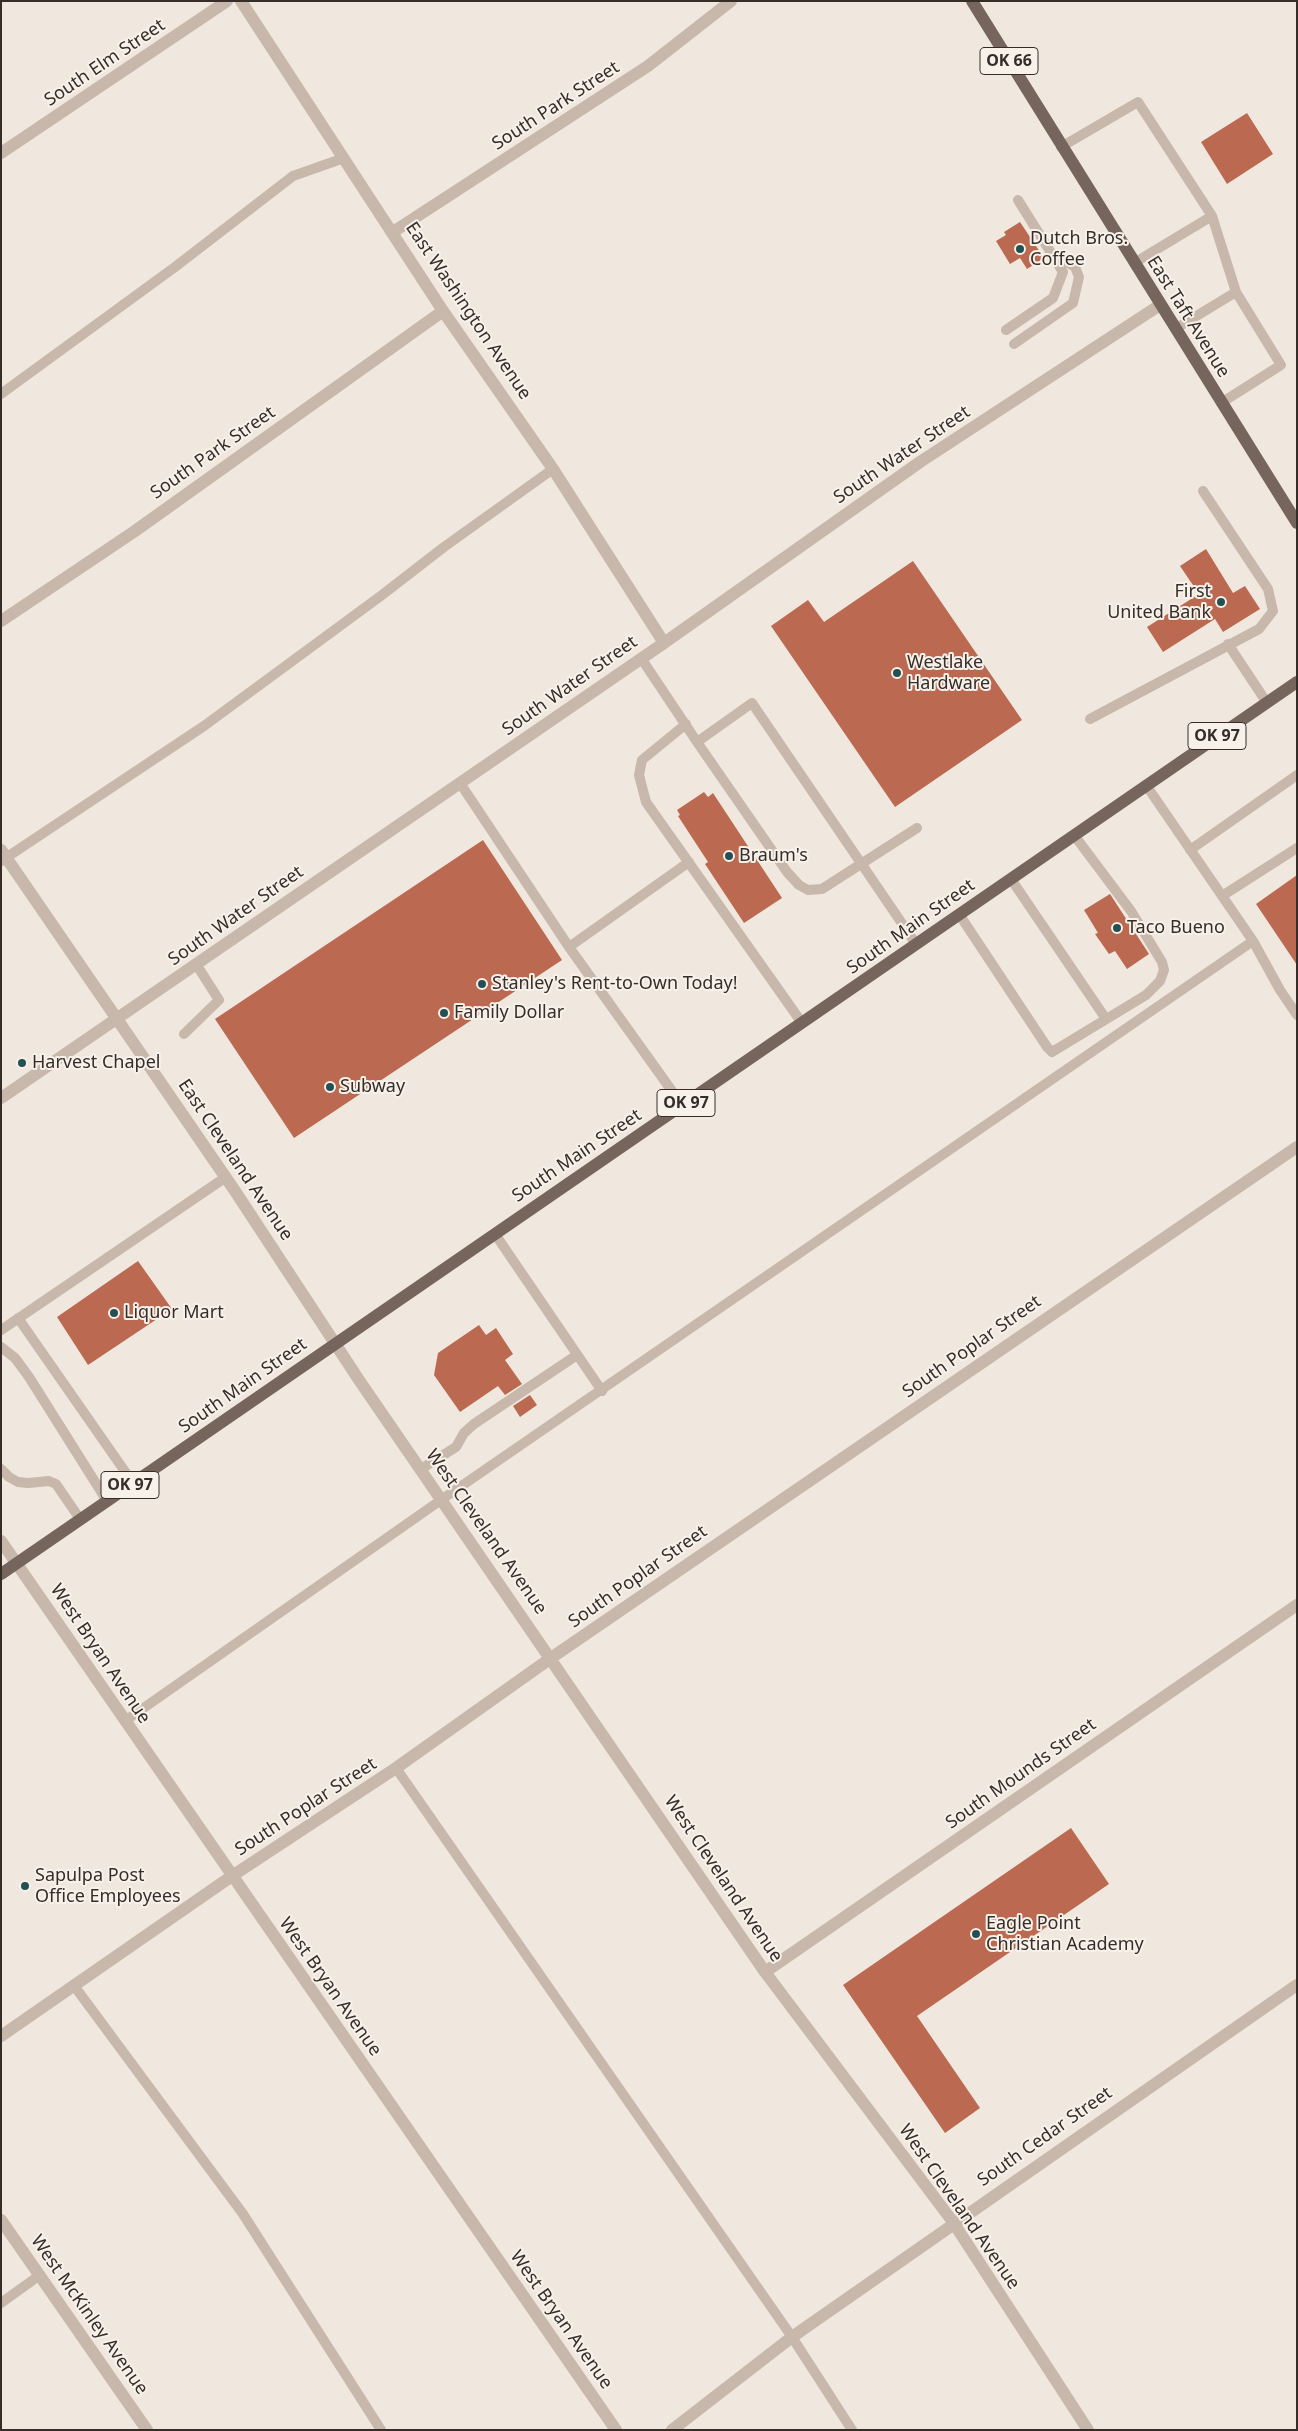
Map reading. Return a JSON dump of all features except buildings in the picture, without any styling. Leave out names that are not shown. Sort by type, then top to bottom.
[{"type":"main road","name":"East Taft Avenue","points":[[972,1],[1061,147],[1297,523]]},
{"type":"main road","name":"South Main Street","points":[[1,1574],[1297,682]]},
{"type":"street","name":"South Elm Street","points":[[1,153],[227,1]]},
{"type":"street","name":"East Washington Avenue","points":[[241,1],[394,232],[443,311],[553,470],[664,642]]},
{"type":"street","name":"South Park Street","points":[[394,232],[648,66],[732,1]]},
{"type":"street","name":"South Water Street","points":[[1,1098],[641,658],[920,462],[1160,305]]},
{"type":"street","name":"South Park Street","points":[[1,621],[135,530],[443,311]]},
{"type":"street","name":"East Cleveland Avenue","points":[[3,857],[226,1177],[308,1299],[335,1344]]},
{"type":"street","name":"South Poplar Street","points":[[1,2036],[232,1876],[396,1768],[551,1658],[1297,1147]]},
{"type":"street","name":"West Cleveland Avenue","points":[[335,1344],[765,1972],[953,2222],[1088,2430]]},
{"type":"street","name":"West Bryan Avenue","points":[[1,1541],[616,2430]]},
{"type":"street","name":"South Mounds Street","points":[[765,1972],[1297,1605]]},
{"type":"street","name":"South Cedar Street","points":[[672,2430],[792,2336],[953,2222],[1297,1985]]},
{"type":"street","name":"West McKinley Avenue","points":[[1,2220],[147,2430]]},
{"type":"lane","points":[[1061,147],[1138,102],[1212,216],[1236,292],[1280,365],[1221,403]]},
{"type":"lane","points":[[1,394],[175,267],[293,176],[344,158]]},
{"type":"lane","points":[[1006,330],[1053,298],[1063,272],[1018,200]]},
{"type":"lane","points":[[1134,263],[1212,216]]},
{"type":"lane","points":[[1014,344],[1073,303],[1079,277],[1075,267],[1052,253]]},
{"type":"lane","points":[[1175,330],[1236,292]]},
{"type":"lane","points":[[3,857],[204,726],[444,547],[553,470]]},
{"type":"lane","points":[[1090,719],[1259,629],[1273,611],[1268,588],[1203,491]]},
{"type":"lane","points":[[1228,644],[1267,703]]},
{"type":"lane","points":[[641,658],[697,742],[798,885],[808,890],[822,889],[916,828]]},
{"type":"lane","points":[[697,742],[752,703],[916,944]]},
{"type":"lane","points":[[686,724],[642,760],[639,775],[646,802],[802,1023]]},
{"type":"lane","points":[[1190,850],[1297,776]]},
{"type":"lane","points":[[460,783],[569,947],[682,1105]]},
{"type":"lane","points":[[1146,785],[1253,941],[1280,990],[1297,1015]]},
{"type":"lane","points":[[959,914],[1052,1052],[1146,994],[1160,981],[1164,970],[1162,962],[1130,911],[1074,835]]},
{"type":"lane","points":[[1222,896],[1297,848]]},
{"type":"lane","points":[[569,947],[689,862]]},
{"type":"lane","points":[[1011,879],[1106,1019]]},
{"type":"lane","points":[[125,1721],[441,1500],[602,1391],[1253,941]]},
{"type":"lane","points":[[184,1034],[219,1000],[196,964]]},
{"type":"lane","points":[[1,1330],[226,1177]]},
{"type":"lane","points":[[495,1234],[602,1391]]},
{"type":"lane","points":[[18,1318],[133,1483]]},
{"type":"lane","points":[[1,1347],[15,1358],[29,1377],[107,1501]]},
{"type":"lane","points":[[421,1469],[456,1447],[464,1433],[474,1424],[577,1355]]},
{"type":"lane","points":[[1,1469],[18,1482],[50,1481],[56,1484],[80,1519]]},
{"type":"lane","points":[[396,1768],[792,2336],[852,2430]]},
{"type":"lane","points":[[75,1986],[243,2214],[381,2430]]},
{"type":"lane","points":[[1,2303],[40,2275]]},
{"type":"place","name":"Dutch Bros. Coffee","points":[[1020,249]]},
{"type":"place","name":"First United Bank","points":[[1221,602]]},
{"type":"place","name":"Westlake Hardware","points":[[897,673]]},
{"type":"place","name":"Braum's","points":[[729,856]]},
{"type":"place","name":"Taco Bueno","points":[[1117,928]]},
{"type":"place","name":"Stanley's Rent-to-Own Today!","points":[[482,984]]},
{"type":"place","name":"Family Dollar","points":[[444,1013]]},
{"type":"place","name":"Harvest Chapel","points":[[22,1063]]},
{"type":"place","name":"Subway","points":[[330,1087]]},
{"type":"place","name":"Liquor Mart","points":[[114,1313]]},
{"type":"place","name":"Sapulpa Post Office Employees","points":[[25,1886]]},
{"type":"place","name":"Eagle Point Christian Academy","points":[[976,1934]]}]
